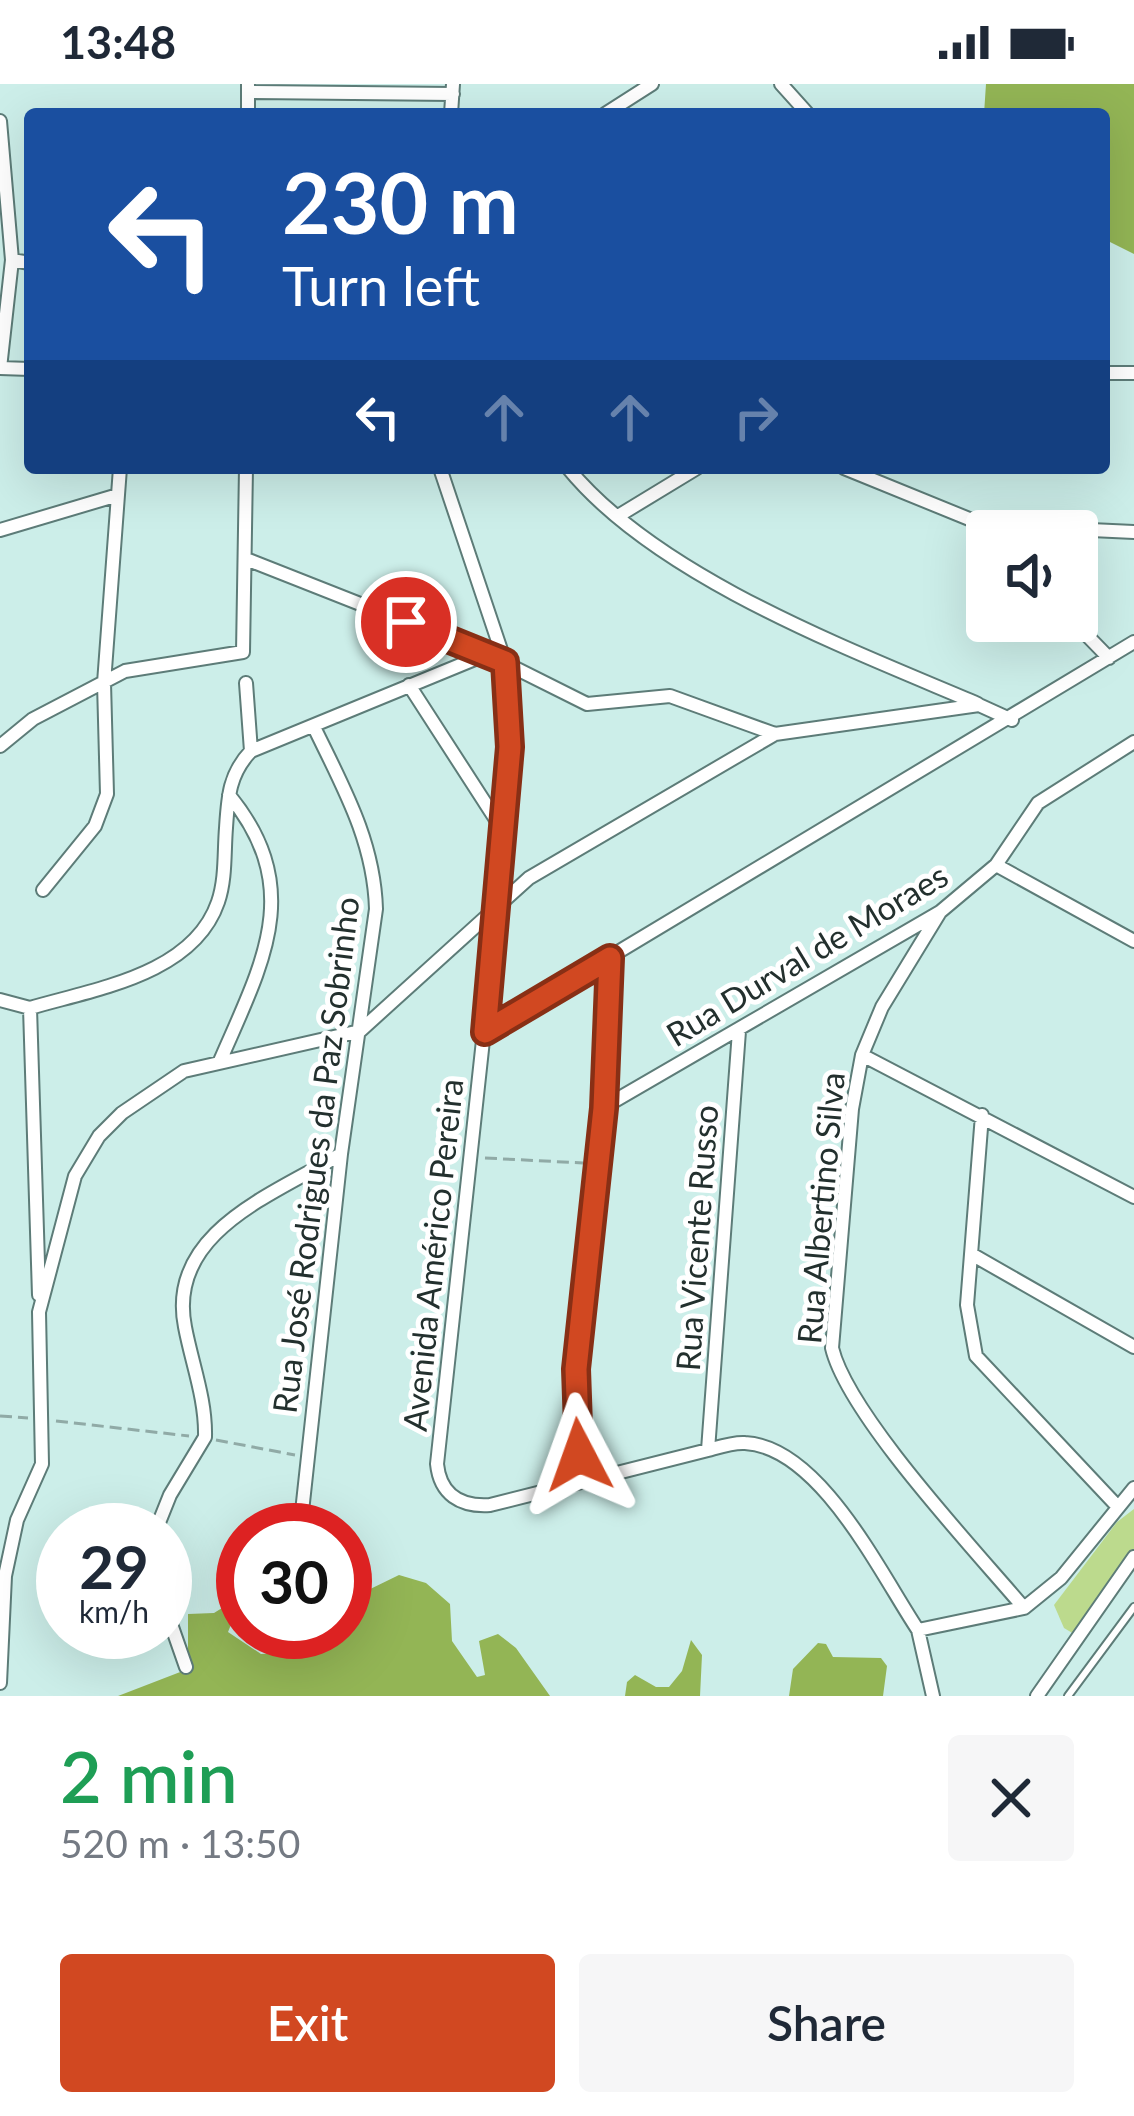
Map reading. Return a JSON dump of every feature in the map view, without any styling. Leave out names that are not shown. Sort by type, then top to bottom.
[{"type":"street","points":[[614,108],[652,84]]},
{"type":"street","points":[[781,84],[803,108]]},
{"type":"street","points":[[248,88],[453,89]]},
{"type":"street","points":[[0,121],[12,260],[0,368]]},
{"type":"street","points":[[12,260],[24,262]]},
{"type":"street","points":[[43,890],[103,812],[108,771],[104,683],[120,474]]},
{"type":"street","points":[[0,746],[33,718],[141,665],[243,652],[246,474]]},
{"type":"street","name":"Avenida Américo Pereira","points":[[442,474],[505,662],[511,734],[485,1032],[437,1464],[447,1493],[461,1502],[490,1504],[582,1482]]},
{"type":"street","points":[[574,474],[618,516],[768,612],[1012,720]]},
{"type":"street","points":[[618,516],[687,474]]},
{"type":"street","points":[[858,474],[966,520]]},
{"type":"street","points":[[0,530],[118,495]]},
{"type":"street","points":[[1098,531],[1134,532]]},
{"type":"street","points":[[246,559],[487,654],[587,704],[670,696],[775,734]]},
{"type":"street","points":[[1093,642],[1109,658]]},
{"type":"street","points":[[485,1032],[1012,720],[1134,642]]},
{"type":"street","points":[[0,1000],[30,1009],[161,964],[199,934],[220,898],[229,794],[236,770],[251,751],[487,654]]},
{"type":"street","points":[[246,683],[251,751]]},
{"type":"street","points":[[409,685],[502,830]]},
{"type":"street","points":[[40,1312],[67,1199],[96,1141],[153,1088],[184,1071],[220,1061],[360,1031],[498,902],[775,734],[979,705]]},
{"type":"street","name":"Rua José Rodrigues da Paz Sobrinho","points":[[303,1503],[341,1154],[373,944],[375,875],[364,833],[314,727]]},
{"type":"street","name":"Rua Durval de Moraes","points":[[604,1108],[940,912],[996,865],[1038,803],[1134,742]]},
{"type":"street","points":[[220,1061],[267,950],[272,914],[265,849],[229,794]]},
{"type":"street","points":[[996,865],[1134,941]]},
{"type":"street","name":"Rua Albertino Silva","points":[[940,912],[882,1007],[862,1055],[851,1109],[832,1348],[838,1373],[916,1480],[1024,1608]]},
{"type":"street","points":[[610,958],[604,1108],[575,1386],[582,1482],[744,1443],[786,1455],[812,1476],[918,1630],[933,1696]]},
{"type":"street","points":[[0,1683],[5,1576],[16,1520],[42,1463],[30,1009]]},
{"type":"street","name":"Rua Vicente Russo","points":[[708,1450],[740,1031]]},
{"type":"street","points":[[862,1055],[1134,1197]]},
{"type":"street","points":[[982,1115],[967,1305],[976,1356],[1118,1507]]},
{"type":"street","points":[[167,1503],[205,1438],[182,1299],[197,1252],[228,1222],[341,1154]]},
{"type":"street","points":[[973,1255],[1134,1347]]},
{"type":"street","points":[[918,1630],[1024,1608],[1061,1578],[1133,1490]]},
{"type":"street","points":[[1037,1696],[1134,1557]]},
{"type":"street","points":[[183,1659],[186,1667]]},
{"type":"lane","points":[[1068,1696],[1134,1607]]},
{"type":"path","points":[[471,1157],[597,1164]]},
{"type":"path","points":[[0,1416],[205,1438],[308,1457]]},
{"type":"green space","points":[[986,84],[1134,84],[1134,254],[1110,242],[1110,108],[984,108]]},
{"type":"green space","points":[[1134,1509],[1134,1552],[1074,1634],[1064,1628],[1054,1605],[1117,1522]]},
{"type":"green space","points":[[399,1575],[426,1583],[450,1604],[452,1641],[477,1677],[485,1675],[479,1641],[498,1634],[516,1648],[550,1696],[118,1696],[188,1669],[192,1614],[214,1613],[216,1659],[372,1659],[372,1588]]},
{"type":"green space","points":[[691,1640],[702,1655],[700,1696],[625,1696],[627,1682],[635,1675],[656,1687],[669,1687],[682,1671]]},
{"type":"green space","points":[[818,1643],[826,1644],[833,1657],[881,1658],[887,1666],[883,1696],[789,1696],[793,1669]]},
{"type":"route","points":[[406,622],[505,662],[510,747],[485,1032],[610,958],[604,1108],[576,1369],[579,1455]]}]
